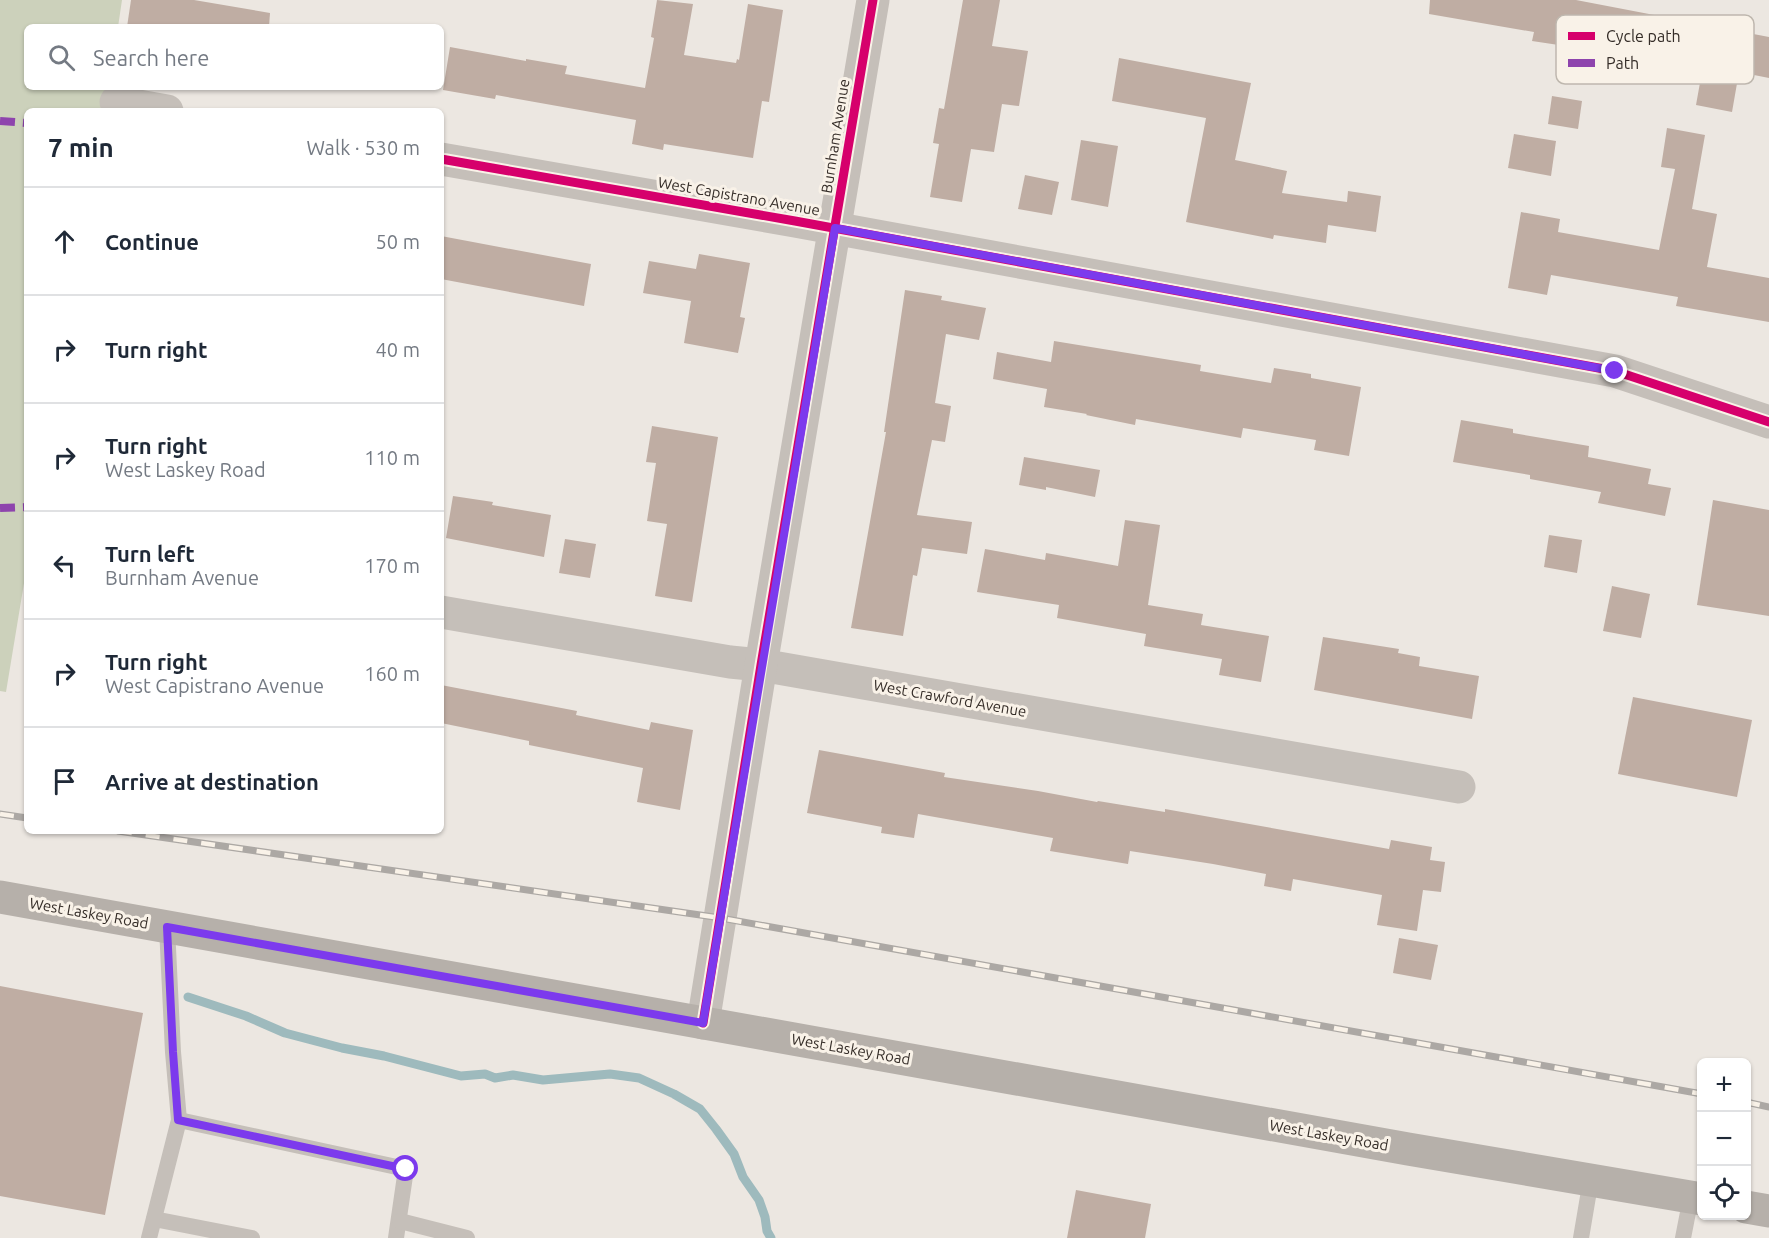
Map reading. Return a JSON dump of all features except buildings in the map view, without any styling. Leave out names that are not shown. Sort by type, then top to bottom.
[{"type":"main road","name":"West Laskey Road","points":[[0,897],[1408,1149],[1696,1198]]},
{"type":"main road","points":[[1751,1208],[1769,1211]]},
{"type":"street","name":"Burnham Avenue","points":[[703,1023],[873,0]]},
{"type":"street","points":[[116,102],[150,108]]},
{"type":"street","name":"West Capistrano Avenue","points":[[444,160],[835,228],[1615,371],[1769,422]]},
{"type":"street","name":"West Crawford Avenue","points":[[444,613],[730,662],[761,665],[1459,787]]},
{"type":"lane","points":[[149,1238],[178,1120],[167,927]]},
{"type":"lane","points":[[178,1120],[406,1169],[398,1230],[467,1238]]},
{"type":"lane","points":[[1581,1238],[1591,1179]]},
{"type":"lane","points":[[1683,1238],[1696,1198]]},
{"type":"lane","points":[[153,1219],[225,1236],[252,1238]]},
{"type":"green space","points":[[0,0],[122,0],[118,24],[24,24],[24,90],[108,90],[104,108],[24,108],[24,583],[6,692],[0,691]]},
{"type":"waterway","points":[[188,997],[246,1016],[285,1033],[461,1076],[485,1074],[495,1078],[513,1075],[543,1080],[610,1074],[639,1078],[700,1109],[734,1154],[743,1177],[759,1200],[771,1238]]},
{"type":"railway","points":[[0,814],[24,818]]},
{"type":"railway","points":[[139,834],[721,918],[1697,1093]]},
{"type":"railway","points":[[1751,1103],[1769,1107]]},
{"type":"marked path","points":[[0,121],[24,123]]},
{"type":"marked path","points":[[0,508],[24,507]]},
{"type":"cycle path","points":[[703,1023],[873,0]]},
{"type":"cycle path","points":[[444,160],[795,221],[1615,371],[1769,422]]},
{"type":"route","points":[[406,1169],[178,1120],[167,927],[703,1023],[835,228],[1615,371]]}]
